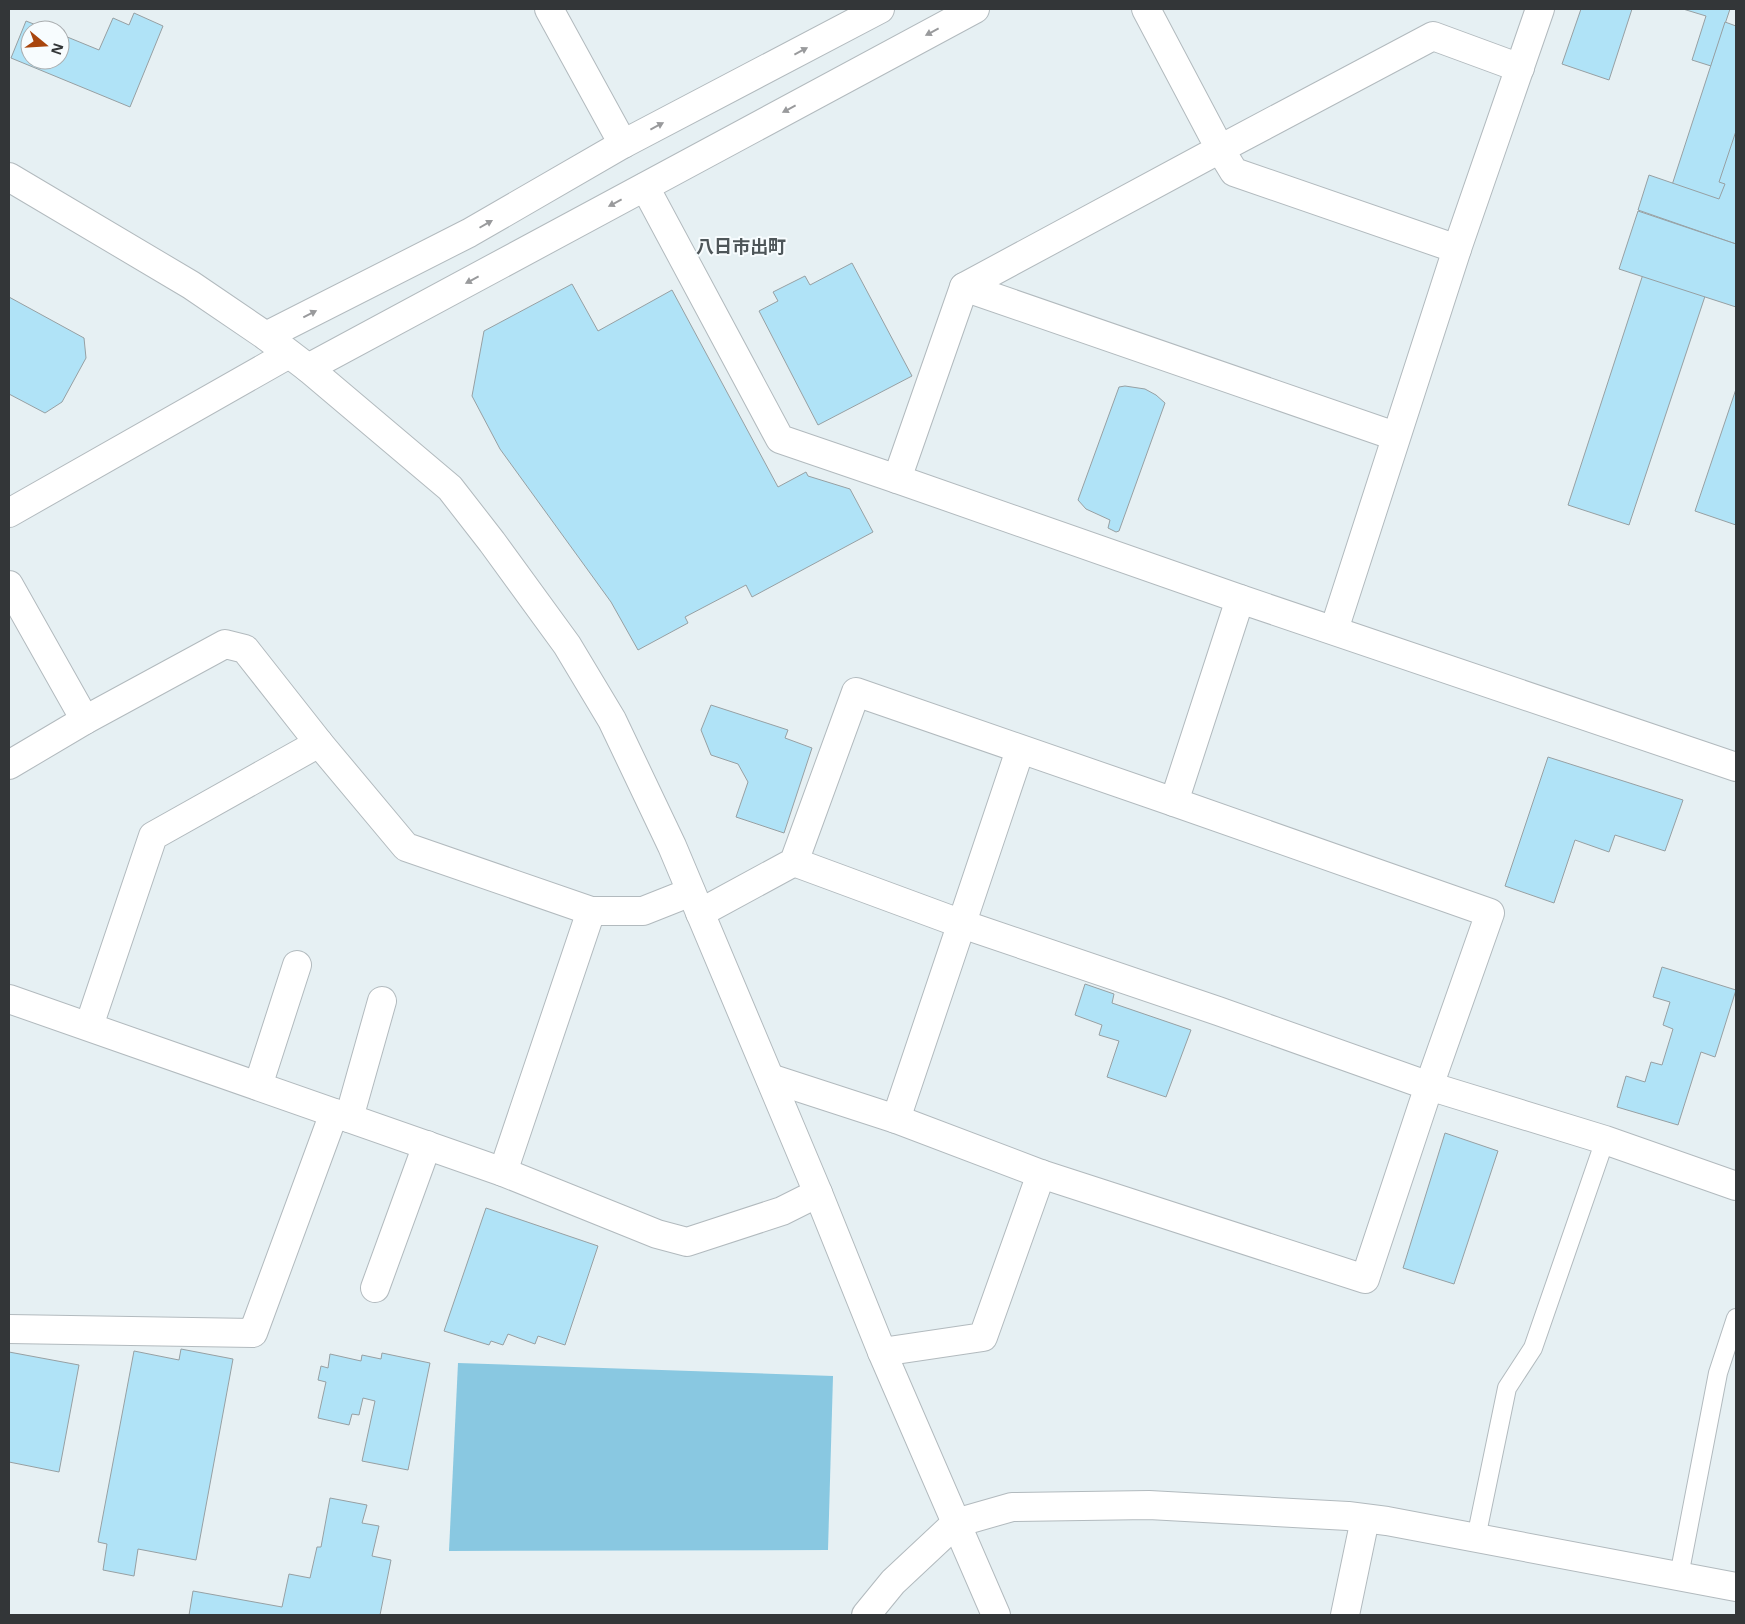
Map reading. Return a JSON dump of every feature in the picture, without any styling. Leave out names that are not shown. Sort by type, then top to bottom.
[{"type":"street","points":[[549,9],[623,144]]},
{"type":"street","points":[[266,336],[469,233],[623,144],[880,9]]},
{"type":"street","points":[[9,513],[299,361],[645,187],[975,9]]},
{"type":"street","points":[[1146,9],[1234,172],[1457,249]]},
{"type":"street","points":[[1334,630],[1457,249],[1540,9]]},
{"type":"street","points":[[897,479],[964,287],[1434,36],[1520,68]]},
{"type":"street","points":[[9,177],[191,284],[299,361],[450,488],[567,645],[612,720],[672,846],[818,1193],[882,1352],[996,1615]]},
{"type":"street","points":[[645,187],[780,440],[897,479],[1240,600],[1334,630],[1736,767]]},
{"type":"street","points":[[964,287],[1396,436]]},
{"type":"street","points":[[9,584],[85,720]]},
{"type":"street","points":[[1174,802],[1240,600]]},
{"type":"street","points":[[9,765],[85,720],[225,644],[245,649],[318,743],[406,847],[591,911],[643,910],[695,903],[794,862],[962,924],[1218,1011],[1429,1086],[1605,1140],[1736,1186]]},
{"type":"street","points":[[770,1078],[896,1119],[1041,1174],[1365,1279],[1429,1086],[1490,913],[856,692],[794,862]]},
{"type":"street","points":[[89,1026],[153,836],[318,743]]},
{"type":"street","points":[[896,1119],[1020,750]]},
{"type":"street","points":[[502,1172],[591,911]]},
{"type":"street","points":[[258,1086],[298,965]]},
{"type":"street","points":[[9,999],[502,1172],[657,1234],[687,1242],[782,1211],[818,1193]]},
{"type":"street","points":[[9,1329],[253,1333],[341,1115],[382,1001]]},
{"type":"street","points":[[376,1288],[426,1145]]},
{"type":"street","points":[[882,1352],[984,1337],[1041,1174]]},
{"type":"street","points":[[866,1615],[893,1582],[956,1523],[1012,1507],[1189,1507],[1348,1516],[1387,1521],[1736,1587]]},
{"type":"street","points":[[1345,1615],[1366,1519]]},
{"type":"lane","points":[[1476,1538],[1507,1388],[1533,1348],[1605,1140]]},
{"type":"lane","points":[[1679,1576],[1718,1373],[1736,1318]]},
{"type":"shaded area","points":[[458,1363],[833,1376],[828,1550],[449,1551]]},
{"type":"building","points":[[1581,9],[1632,9],[1609,80],[1562,64]]},
{"type":"building","points":[[1683,9],[1730,9],[1711,66],[1692,60],[1706,16]]},
{"type":"building","points":[[134,13],[163,26],[130,107],[40,70],[70,70],[70,38],[99,50],[113,18],[129,25]]},
{"type":"building","points":[[1725,22],[1736,26],[1736,203],[1629,525],[1568,505]]},
{"type":"building","points":[[20,36],[20,62],[11,58]]},
{"type":"building","points":[[1736,131],[1736,244],[1638,210],[1649,175],[1719,199],[1725,184],[1719,182]]},
{"type":"building","points":[[1638,211],[1736,244],[1736,307],[1619,269]]},
{"type":"building","points":[[852,263],[912,376],[818,425],[759,311],[778,301],[773,292],[805,276],[810,285]]},
{"type":"building","points":[[572,284],[598,331],[672,290],[778,487],[806,472],[808,476],[850,489],[873,532],[752,597],[746,585],[685,617],[688,623],[638,650],[611,602],[500,449],[472,396],[484,331]]},
{"type":"building","points":[[9,297],[84,338],[86,358],[62,402],[45,413],[9,394]]},
{"type":"building","points":[[1119,387],[1145,389],[1165,403],[1119,531],[1116,532],[1108,528],[1110,520],[1086,509],[1078,500]]},
{"type":"building","points":[[1736,389],[1736,525],[1695,511]]},
{"type":"building","points":[[711,705],[788,730],[785,738],[812,748],[784,833],[736,817],[748,782],[738,764],[711,755],[701,730]]},
{"type":"building","points":[[1548,757],[1683,800],[1665,851],[1615,835],[1609,852],[1575,840],[1554,903],[1505,886]]},
{"type":"building","points":[[1662,967],[1736,990],[1715,1057],[1701,1052],[1678,1125],[1617,1107],[1626,1076],[1645,1082],[1651,1062],[1662,1065],[1673,1029],[1663,1025],[1670,1002],[1653,997]]},
{"type":"building","points":[[1085,984],[1114,994],[1112,1003],[1191,1030],[1166,1097],[1107,1077],[1119,1041],[1099,1035],[1102,1025],[1075,1015]]},
{"type":"building","points":[[1445,1133],[1498,1151],[1454,1284],[1403,1268]]},
{"type":"building","points":[[486,1208],[598,1246],[565,1345],[538,1336],[535,1344],[508,1334],[503,1345],[491,1341],[489,1345],[444,1331]]},
{"type":"building","points":[[181,1349],[233,1359],[196,1560],[138,1549],[134,1576],[103,1570],[107,1544],[98,1542],[134,1351],[179,1360]]},
{"type":"building","points":[[9,1352],[79,1365],[59,1472],[9,1462]]},
{"type":"building","points":[[382,1353],[430,1363],[408,1470],[362,1461],[375,1401],[363,1398],[359,1415],[352,1414],[349,1425],[318,1418],[326,1382],[318,1380],[321,1366],[328,1368],[330,1354],[361,1361],[362,1355],[381,1359]]},
{"type":"building","points":[[330,1498],[367,1505],[362,1523],[379,1526],[372,1556],[391,1560],[380,1615],[189,1615],[193,1591],[282,1607],[289,1574],[310,1578],[317,1547],[321,1547]]},
{"type":"district","name":"八日市出町","points":[[741,246]]}]
